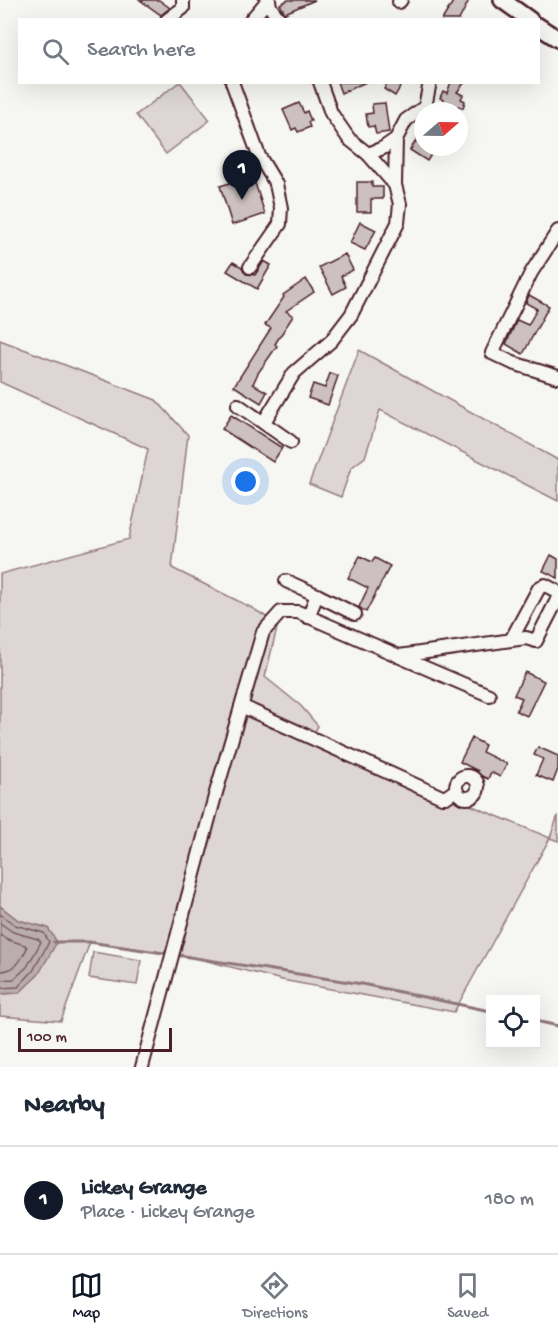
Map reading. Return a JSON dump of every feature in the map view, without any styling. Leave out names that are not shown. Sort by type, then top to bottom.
[{"type":"main road","points":[[502,0],[527,18]]},
{"type":"main road","points":[[540,27],[558,39]]},
{"type":"street","points":[[170,18],[183,8],[183,0]]},
{"type":"street","points":[[253,18],[268,0]]},
{"type":"street","points":[[268,0],[278,18]]},
{"type":"street","points":[[233,84],[259,156],[276,184],[281,208],[280,224],[250,267]]},
{"type":"street","points":[[321,84],[331,113],[349,139],[368,153],[395,185]]},
{"type":"street","points":[[264,422],[294,373],[331,341],[351,315],[398,223],[400,204],[395,185],[396,139],[406,120],[425,107],[430,84]]},
{"type":"street","points":[[368,153],[383,148],[396,139]]},
{"type":"street","points":[[558,231],[531,273],[492,352],[513,363],[558,377]]},
{"type":"street","points":[[238,405],[291,442]]},
{"type":"street","points":[[286,580],[355,614]]},
{"type":"street","points":[[511,640],[539,588],[545,585],[558,592]]},
{"type":"street","points":[[308,617],[317,595]]},
{"type":"street","points":[[399,656],[526,638],[536,641],[558,598]]},
{"type":"street","points":[[142,1067],[262,632],[281,612],[298,612],[489,695]]},
{"type":"street","points":[[241,706],[442,797],[456,790]]},
{"type":"shaded area","points":[[177,84],[182,84],[210,120],[166,154],[136,115]]},
{"type":"shaded area","points":[[0,340],[156,400],[188,435],[172,568],[252,608],[278,624],[265,677],[301,706],[318,726],[313,735],[395,774],[550,838],[454,1012],[282,980],[184,955],[90,942],[61,1021],[0,1016],[0,994],[19,993],[48,928],[18,920],[0,906],[0,574],[129,539],[148,449],[0,382]]},
{"type":"shaded area","points":[[359,350],[558,460],[558,501],[380,410],[365,457],[351,468],[341,497],[309,484]]},
{"type":"shaded area","points":[[558,815],[558,841],[550,838]]},
{"type":"shaded area","points":[[93,952],[141,960],[137,985],[89,978]]},
{"type":"water","points":[[0,906],[18,920],[48,928],[57,942],[38,975],[19,993],[0,994]]},
{"type":"building","points":[[140,0],[159,0],[170,8],[161,15]]},
{"type":"building","points":[[288,0],[315,0],[285,13],[280,4]]},
{"type":"building","points":[[454,0],[469,0],[460,18],[443,18]]},
{"type":"building","points":[[338,84],[361,84],[341,93]]},
{"type":"building","points":[[387,84],[402,84],[395,96],[384,89]]},
{"type":"building","points":[[450,84],[463,84],[457,92],[463,95],[461,99],[465,102],[443,102],[444,100],[440,98],[443,91],[447,93]]},
{"type":"building","points":[[299,103],[304,113],[307,111],[311,121],[308,122],[310,127],[298,132],[296,128],[292,130],[283,110]]},
{"type":"building","points":[[385,103],[389,132],[376,134],[374,126],[368,127],[366,114],[373,113],[372,104]]},
{"type":"building","points":[[419,156],[430,156],[427,161]]},
{"type":"building","points":[[248,161],[265,214],[232,225],[220,186],[233,182],[229,167]]},
{"type":"building","points":[[357,182],[372,182],[372,187],[383,187],[383,199],[371,199],[371,212],[357,212]]},
{"type":"building","points":[[360,222],[376,230],[365,250],[350,243]]},
{"type":"building","points":[[345,254],[353,270],[341,276],[346,287],[333,294],[319,267]]},
{"type":"building","points":[[264,261],[271,265],[257,289],[227,271],[233,262],[242,267],[246,274],[255,275]]},
{"type":"building","points":[[306,279],[314,292],[286,311],[293,316],[253,384],[267,392],[261,403],[234,386],[271,328],[265,325],[284,297],[283,295]]},
{"type":"building","points":[[529,295],[549,306],[523,354],[506,344],[517,320],[528,325],[537,309],[526,303]]},
{"type":"building","points":[[330,373],[338,376],[328,405],[308,398],[313,384],[325,388]]},
{"type":"building","points":[[231,415],[282,448],[273,462],[222,429]]},
{"type":"building","points":[[551,555],[558,559],[558,578],[543,571]]},
{"type":"building","points":[[360,556],[372,562],[375,558],[390,566],[366,612],[359,607],[368,588],[348,578]]},
{"type":"building","points":[[525,672],[544,681],[527,716],[516,711],[522,698],[514,695]]},
{"type":"building","points":[[472,738],[485,745],[482,752],[507,764],[500,777],[491,772],[488,779],[460,762]]},
{"type":"building","points":[[538,747],[558,756],[558,769],[553,782],[536,775],[543,759],[534,755]]},
{"type":"waterway","points":[[54,942],[89,942],[170,954]]},
{"type":"waterway","points":[[176,955],[362,984],[486,1010]]},
{"type":"waterway","points":[[540,1022],[558,1026]]},
{"type":"place","name":"Lickey Grange","points":[[242,200]]}]
